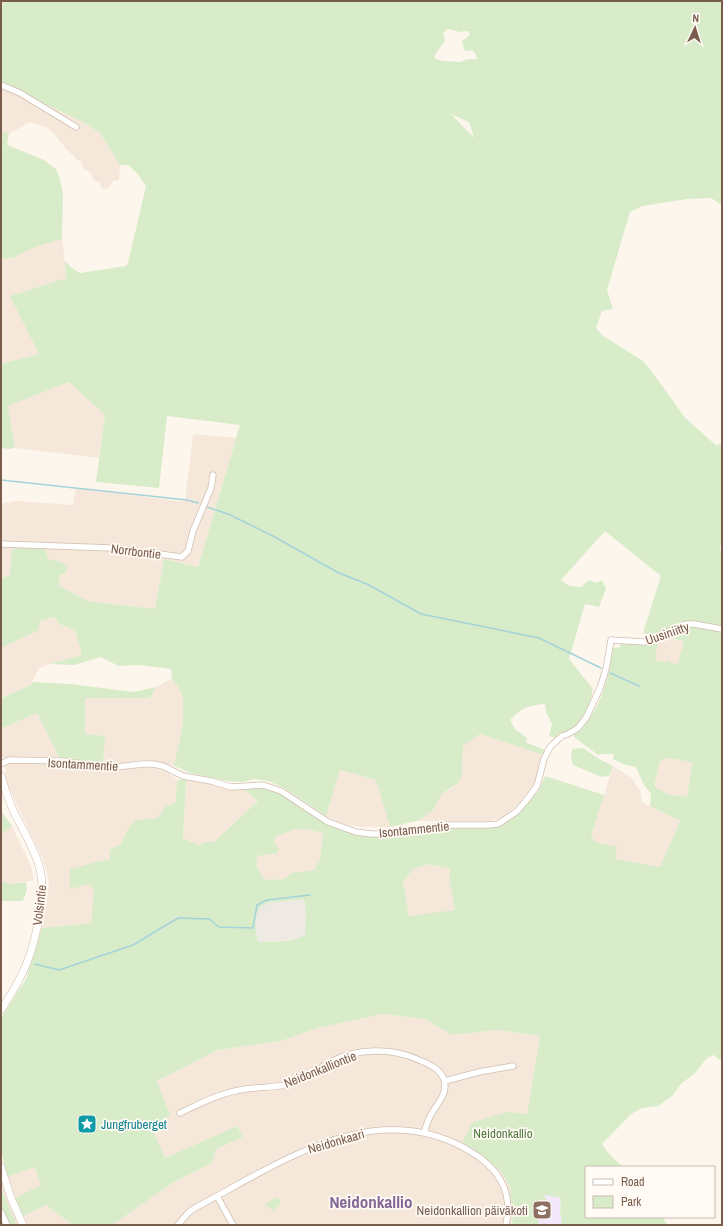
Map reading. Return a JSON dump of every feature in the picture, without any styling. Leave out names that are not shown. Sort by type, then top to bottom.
[{"type":"street","points":[[1,85],[20,92],[76,127]]},
{"type":"street","name":"Norrbontie","points":[[1,544],[110,548],[182,557],[188,551],[193,531],[211,488],[212,475]]},
{"type":"street","name":"Uusiniitty","points":[[611,640],[644,642],[686,624],[722,629]]},
{"type":"street","name":"Isontammentie","points":[[1,764],[9,760],[63,761],[107,768],[153,764],[163,766],[183,776],[231,787],[263,785],[282,791],[293,800],[328,822],[356,832],[371,834],[391,834],[447,825],[498,824],[522,806],[537,786],[544,759],[550,747],[562,736],[578,728],[586,718],[600,688],[606,669],[611,640]]},
{"type":"street","name":"Volsintie","points":[[1,776],[14,812],[38,861],[42,882],[42,893],[38,923],[27,963],[1,1010]]},
{"type":"street","name":"Neidonkalliontie","points":[[180,1113],[229,1092],[288,1084],[308,1076],[330,1062],[362,1052],[386,1051],[412,1056],[436,1069],[442,1074],[445,1081]]},
{"type":"street","points":[[424,1133],[430,1117],[444,1094],[446,1086],[445,1081],[479,1072],[513,1066]]},
{"type":"street","name":"Neidonkaari","points":[[178,1225],[193,1209],[298,1153],[341,1137],[368,1132],[407,1130],[442,1138],[469,1151],[495,1171],[504,1185],[506,1193],[509,1209],[506,1225]]},
{"type":"street","points":[[1,1168],[3,1181],[23,1225]]},
{"type":"street","points":[[217,1196],[233,1225]]},
{"type":"street","points":[[1,1212],[7,1225]]},
{"type":"shaded area","points":[[1,83],[83,122],[100,133],[120,165],[119,180],[113,181],[108,188],[101,189],[99,182],[93,180],[91,173],[84,169],[81,162],[64,147],[56,136],[46,127],[30,122],[9,134],[1,131]]},
{"type":"shaded area","points":[[62,239],[66,278],[11,296],[39,354],[1,364],[1,259],[13,258],[35,247]]},
{"type":"shaded area","points":[[69,382],[105,415],[99,458],[15,448],[8,406]]},
{"type":"shaded area","points":[[193,434],[236,438],[198,567],[164,559],[155,609],[88,601],[59,586],[62,562],[48,559],[1,578],[1,504],[16,501],[73,505],[76,488],[185,502]]},
{"type":"shaded area","points":[[55,617],[59,624],[75,630],[82,655],[39,668],[31,685],[3,697],[1,693],[1,648],[39,630],[38,621]]},
{"type":"shaded area","points":[[662,637],[684,641],[676,676],[640,668],[658,646],[656,640]]},
{"type":"shaded area","points":[[172,678],[182,694],[183,701],[183,723],[174,766],[145,760],[103,765],[104,736],[85,734],[85,698],[150,698],[156,687]]},
{"type":"shaded area","points":[[37,713],[59,757],[1,757],[1,726],[2,728]]},
{"type":"shaded area","points":[[480,734],[543,755],[534,785],[525,797],[504,817],[490,821],[417,821],[434,809],[442,794],[453,787],[462,773],[463,746]]},
{"type":"shaded area","points":[[669,758],[692,761],[687,797],[667,794],[654,786],[660,761]]},
{"type":"shaded area","points":[[10,763],[61,764],[109,770],[141,766],[151,767],[165,771],[178,780],[176,803],[166,806],[157,818],[135,820],[127,831],[121,844],[110,850],[110,860],[100,861],[90,884],[95,890],[91,923],[42,928],[49,887],[47,872],[43,860],[6,781],[6,766]]},
{"type":"shaded area","points":[[613,766],[632,778],[640,791],[642,802],[680,821],[660,867],[615,859],[617,847],[596,842],[591,836]]},
{"type":"shaded area","points":[[340,770],[376,780],[390,827],[362,827],[349,825],[338,822],[326,816]]},
{"type":"shaded area","points":[[185,779],[228,788],[244,789],[258,801],[214,842],[206,842],[198,845],[183,838]]},
{"type":"shaded area","points":[[12,826],[31,866],[34,880],[11,884],[1,881],[1,834]]},
{"type":"shaded area","points":[[305,829],[324,833],[320,861],[318,862],[315,870],[291,873],[285,879],[266,880],[256,866],[258,856],[277,853],[273,841],[275,837],[293,830]]},
{"type":"shaded area","points":[[428,864],[450,869],[449,879],[456,911],[409,916],[403,882],[413,869]]},
{"type":"shaded area","points":[[304,899],[306,913],[305,935],[301,938],[290,940],[258,942],[255,919],[261,905]]},
{"type":"shaded area","points":[[383,1014],[425,1019],[452,1035],[498,1030],[540,1036],[527,1114],[507,1112],[462,1142],[501,1170],[510,1187],[513,1219],[511,1225],[112,1225],[174,1182],[212,1163],[216,1149],[243,1137],[237,1126],[165,1158],[152,1128],[169,1115],[157,1081],[218,1050],[281,1041],[318,1028]]},
{"type":"shaded area","points":[[35,1167],[41,1185],[23,1216],[46,1205],[73,1225],[1,1225],[1,1177]]},
{"type":"shaded area","name":"Neidonkallion päiväkoti","points":[[545,1195],[561,1198],[560,1210],[562,1225],[517,1225],[526,1206]]},
{"type":"green space","points":[[1,1],[722,1],[722,205],[711,198],[687,199],[642,206],[630,212],[607,290],[613,309],[602,311],[596,328],[603,336],[643,361],[685,418],[717,446],[722,442],[722,544],[720,546],[722,559],[722,1062],[714,1055],[707,1058],[695,1073],[681,1084],[672,1096],[658,1106],[642,1108],[631,1114],[602,1144],[610,1155],[622,1166],[585,1166],[585,1218],[663,1218],[668,1225],[562,1225],[560,1210],[561,1198],[545,1195],[543,1196],[546,1197],[546,1200],[540,1200],[539,1206],[536,1206],[535,1210],[539,1210],[538,1225],[511,1225],[513,1219],[510,1187],[501,1171],[476,1151],[462,1143],[472,1123],[507,1112],[527,1114],[540,1036],[498,1030],[452,1035],[425,1019],[383,1014],[318,1028],[281,1041],[218,1050],[157,1081],[170,1115],[152,1128],[165,1158],[237,1126],[243,1137],[216,1149],[212,1163],[174,1182],[112,1225],[73,1225],[46,1205],[23,1216],[14,1199],[41,1185],[35,1167],[6,1177],[1,1146],[1,1018],[26,979],[42,928],[91,923],[94,890],[90,884],[70,889],[70,869],[110,860],[110,850],[121,844],[127,831],[135,820],[157,818],[166,806],[176,803],[178,780],[185,779],[186,783],[183,838],[198,845],[206,842],[214,842],[258,801],[244,789],[262,787],[279,792],[323,822],[356,834],[386,838],[447,827],[494,828],[506,822],[523,808],[539,790],[545,776],[604,795],[591,836],[596,842],[617,847],[615,859],[660,867],[680,821],[650,806],[651,794],[643,783],[636,767],[623,764],[613,759],[614,754],[598,755],[574,737],[573,733],[589,719],[601,698],[613,648],[620,647],[621,643],[642,645],[656,640],[658,646],[655,660],[667,662],[670,660],[670,663],[678,664],[684,641],[643,633],[661,576],[605,531],[561,580],[570,586],[581,587],[589,580],[596,583],[602,580],[606,589],[599,607],[585,604],[569,659],[593,689],[589,707],[578,724],[556,738],[549,736],[552,724],[546,712],[545,704],[529,707],[518,712],[510,720],[515,729],[528,739],[525,742],[545,750],[543,755],[480,734],[463,746],[462,773],[459,782],[442,794],[434,809],[417,821],[390,827],[376,780],[340,770],[326,816],[284,788],[268,781],[254,779],[242,782],[227,781],[191,773],[174,766],[183,723],[183,701],[182,694],[172,678],[171,669],[139,665],[119,666],[100,657],[75,665],[50,664],[82,655],[75,630],[59,624],[55,617],[39,621],[39,630],[1,648],[1,578],[10,575],[12,548],[45,547],[48,559],[62,562],[68,567],[65,573],[60,575],[59,586],[88,601],[155,609],[164,559],[198,567],[240,425],[167,416],[159,488],[96,482],[105,415],[69,382],[8,406],[15,448],[1,448],[1,364],[39,354],[10,296],[66,278],[65,261],[73,269],[80,273],[126,266],[128,263],[146,186],[137,173],[128,165],[120,165],[100,133],[83,122],[1,83]],"holes":[[[448,29],[460,32],[468,31],[470,35],[462,41],[465,51],[472,50],[477,59],[468,59],[460,62],[442,61],[434,58],[445,41],[443,33]],[[451,114],[469,122],[473,137]],[[669,758],[692,762],[687,797],[667,794],[654,786],[660,761]],[[305,829],[323,833],[320,861],[318,862],[315,870],[291,873],[285,879],[266,880],[256,866],[258,856],[277,853],[279,849],[274,842],[275,837],[293,830]],[[428,864],[450,869],[449,879],[455,910],[409,916],[403,882],[413,869]],[[304,899],[306,913],[305,935],[300,938],[289,940],[258,942],[256,931],[257,915],[262,906],[267,903]]]},
{"type":"green space","points":[[1,131],[9,134],[7,145],[44,160],[56,169],[63,193],[62,239],[35,247],[13,258],[1,259]]},
{"type":"green space","points":[[33,682],[71,684],[133,692],[156,687],[150,698],[85,698],[85,734],[105,736],[103,765],[59,757],[37,713],[2,728],[1,698],[31,685]]},
{"type":"green space","points":[[583,748],[599,759],[613,766],[609,776],[601,777],[573,765],[571,756],[572,749]]},
{"type":"green space","points":[[1,811],[12,826],[1,834]]},
{"type":"green space","points":[[1,881],[11,884],[26,882],[27,890],[23,901],[1,901]]},
{"type":"green space","points":[[1,1189],[17,1225],[10,1225],[1,1207]]},
{"type":"green space","points":[[278,1197],[280,1200],[280,1205],[273,1211],[265,1204]]},
{"type":"waterway","points":[[1,480],[187,500],[198,503]]},
{"type":"waterway","points":[[207,507],[228,514],[273,536],[337,572],[369,585],[421,614],[539,638],[601,668]]},
{"type":"waterway","points":[[610,673],[639,686]]},
{"type":"waterway","points":[[35,964],[59,970],[133,945],[178,918],[209,919],[219,927],[253,928],[257,905],[267,900],[310,895]]},
{"type":"place","name":"Jungfruberget","points":[[87,1124]]},
{"type":"place","name":"Neidonkallion päiväkoti","points":[[542,1210]]},
{"type":"district","name":"Neidonkallio","points":[[371,1202]]}]
